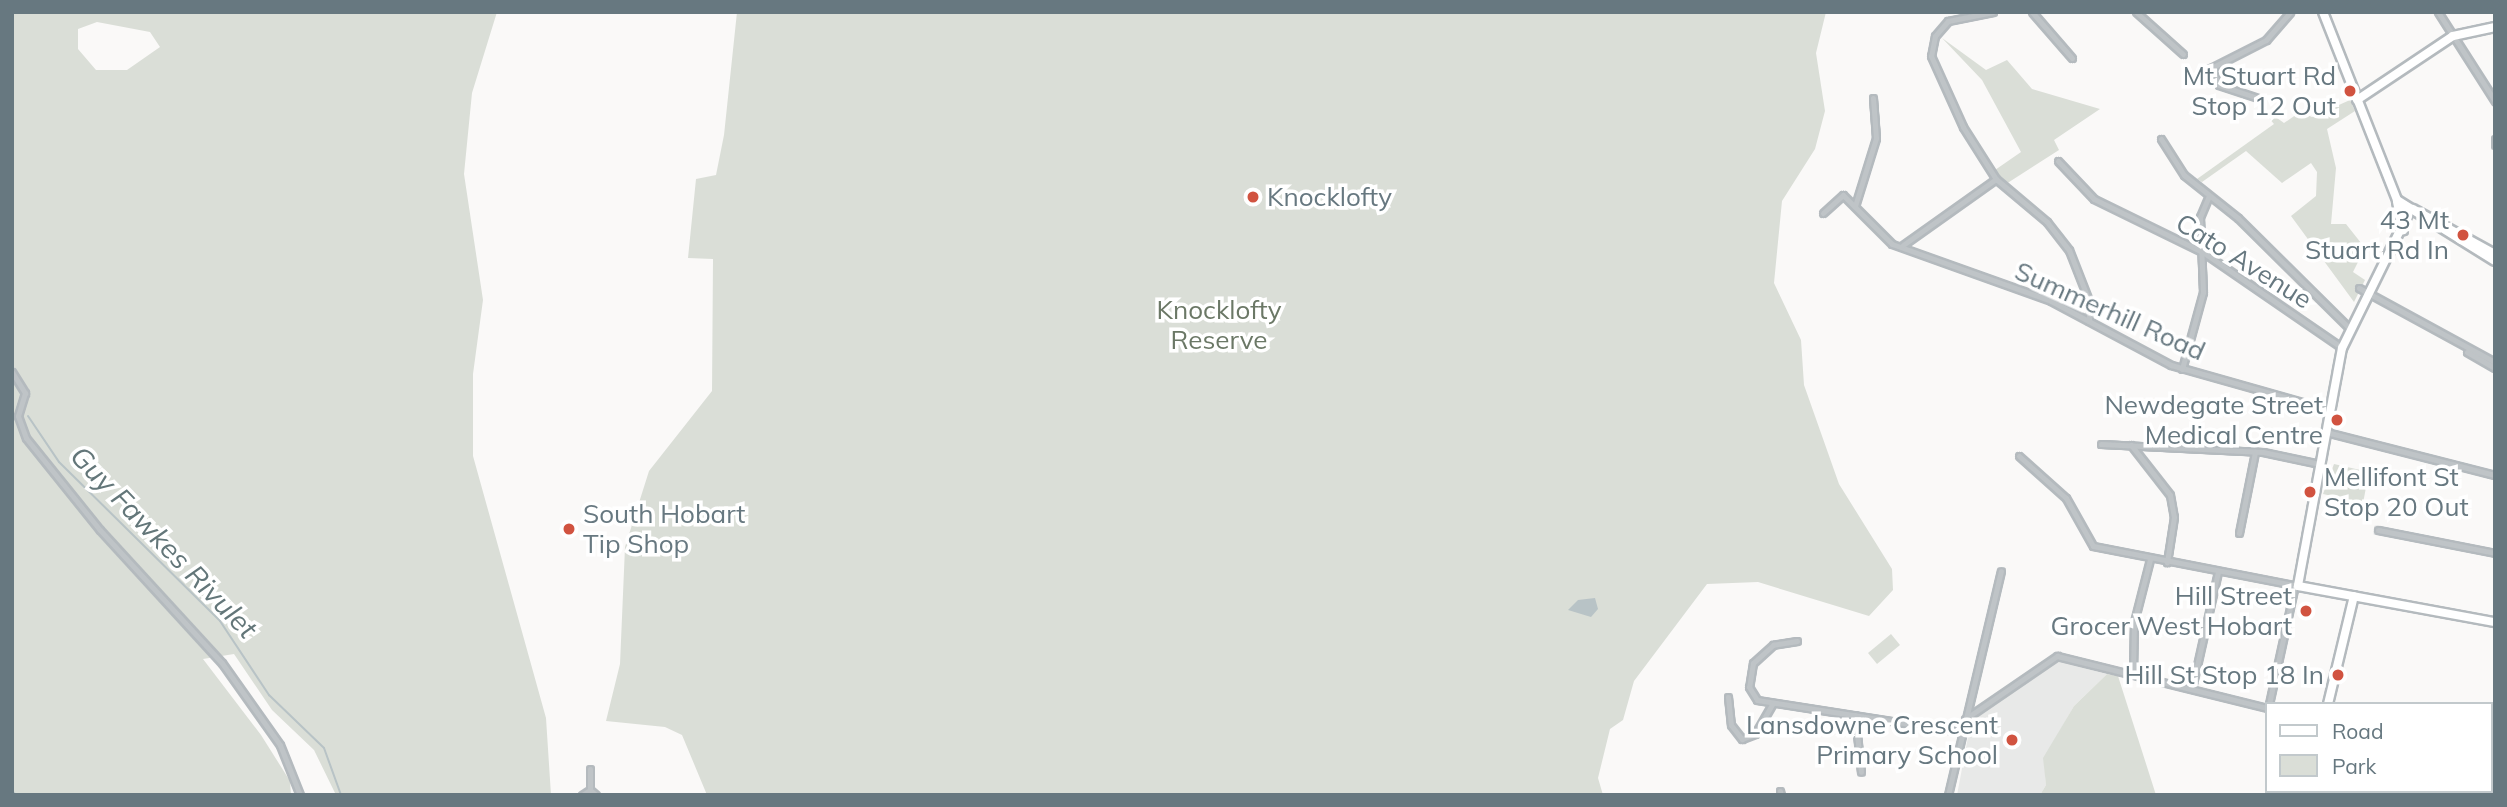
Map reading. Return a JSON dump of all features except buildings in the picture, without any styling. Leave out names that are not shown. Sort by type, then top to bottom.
[{"type":"street","points":[[1993,12],[1948,21],[1935,36],[1931,56],[1963,127],[1996,179],[2064,242],[2089,301],[2089,321]]},
{"type":"street","points":[[2032,12],[2072,58]]},
{"type":"street","points":[[2136,12],[2183,54]]},
{"type":"street","points":[[2258,98],[2250,99],[2213,80],[2211,68],[2266,40],[2290,12]]},
{"type":"street","points":[[2323,12],[2397,200],[2403,230]]},
{"type":"street","points":[[2438,12],[2495,101]]},
{"type":"street","points":[[2357,100],[2453,36],[2495,27]]},
{"type":"street","points":[[1823,213],[1836,197],[1856,206],[1876,138],[1872,98]]},
{"type":"street","points":[[2250,99],[2251,107]]},
{"type":"street","points":[[2161,139],[2184,175],[2350,328]]},
{"type":"street","name":"Cato Avenue","points":[[2058,161],[2094,199],[2204,253],[2342,348]]},
{"type":"street","points":[[1903,245],[1996,179]]},
{"type":"street","points":[[2182,369],[2200,305],[2204,253],[2200,217],[2209,196]]},
{"type":"street","points":[[2397,200],[2495,261]]},
{"type":"street","name":"Summerhill Road","points":[[1856,206],[1886,240],[2089,321],[2182,369],[2330,410]]},
{"type":"street","points":[[2403,220],[2410,210]]},
{"type":"street","points":[[2269,702],[2296,586],[2342,348],[2403,230],[2410,210]]},
{"type":"street","points":[[2410,210],[2428,214],[2495,254]]},
{"type":"street","points":[[2359,288],[2495,368]]},
{"type":"street","points":[[2465,351],[2495,362]]},
{"type":"street","points":[[12,372],[25,398],[18,409],[26,438],[91,520],[222,663],[279,745],[300,795]]},
{"type":"street","points":[[2326,432],[2495,475]]},
{"type":"street","points":[[2101,444],[2255,452],[2320,464]]},
{"type":"street","points":[[2131,445],[2169,495],[2174,517],[2166,562]]},
{"type":"street","points":[[2239,533],[2255,452]]},
{"type":"street","points":[[2018,456],[2066,498],[2093,546],[2218,572],[2495,622]]},
{"type":"street","points":[[2378,530],[2495,553]]},
{"type":"street","points":[[2133,673],[2134,628],[2150,559]]},
{"type":"street","points":[[1948,795],[2001,571]]},
{"type":"street","points":[[2192,688],[2218,572]]},
{"type":"street","points":[[2328,702],[2354,596]]},
{"type":"street","points":[[1797,641],[1773,645],[1753,663],[1750,692],[1772,704],[1962,732]]},
{"type":"street","points":[[1965,719],[2057,656],[2266,706]]},
{"type":"street","points":[[1728,696],[1731,725],[1742,739],[1755,734],[1772,704]]},
{"type":"street","points":[[1855,715],[1861,772]]},
{"type":"street","points":[[590,769],[590,790]]},
{"type":"street","points":[[582,795],[590,790]]},
{"type":"street","points":[[590,790],[596,795]]},
{"type":"shaded area","points":[[1595,598],[1598,609],[1591,617],[1568,610],[1578,600]]},
{"type":"shaded area","name":"Lansdowne Crescent Primary School","points":[[2057,661],[2107,674],[2074,706],[2044,758],[2046,785],[2040,795],[1957,795],[1971,721]]},
{"type":"green space","points":[[12,12],[497,12],[472,93],[464,174],[483,300],[473,374],[473,456],[546,718],[551,795],[336,795],[314,750],[272,710],[234,654],[203,659],[261,735],[290,781],[291,795],[12,795]],"holes":[[[97,22],[150,32],[160,47],[127,70],[96,70],[78,49],[78,29]]]},
{"type":"green space","name":"Knocklofty Reserve","points":[[737,12],[1826,12],[1816,53],[1825,111],[1815,149],[1782,201],[1774,283],[1801,340],[1804,385],[1839,484],[1892,569],[1893,590],[1869,616],[1758,582],[1707,584],[1634,681],[1623,720],[1610,729],[1598,778],[1603,795],[707,795],[682,735],[665,727],[606,721],[620,664],[625,547],[649,471],[712,391],[713,259],[688,258],[696,179],[716,175],[724,135]]},
{"type":"green space","points":[[1942,38],[1986,70],[2007,60],[2032,89],[2100,109],[2054,140],[2059,150],[2006,184],[1995,170],[2021,152],[1982,80]]},
{"type":"green space","points":[[2350,100],[2355,111],[2327,129],[2336,168],[2331,224],[2346,224],[2365,248],[2353,272],[2365,280],[2354,302],[2291,216],[2316,196],[2317,172],[2311,163],[2282,183],[2246,151],[2202,182],[2197,179],[2274,124],[2256,103],[2284,123],[2300,112],[2312,117]]},
{"type":"green space","points":[[2334,464],[2369,472],[2363,503],[2323,494]]},
{"type":"green space","points":[[1891,634],[1900,645],[1877,664],[1868,653]]},
{"type":"green space","points":[[2107,674],[2118,676],[2156,795],[2040,795],[2046,785],[2043,758],[2074,706]]},
{"type":"waterway","name":"Guy Fawkes Rivulet","points":[[28,416],[59,462],[220,621],[269,695],[324,748],[341,795]]},
{"type":"waterway","points":[[12,791],[16,795]]},
{"type":"place","name":"Mt Stuart Rd Stop 12 Out","points":[[2350,91]]},
{"type":"place","name":"Knocklofty","points":[[1253,197]]},
{"type":"place","name":"43 Mt Stuart Rd In","points":[[2463,235]]},
{"type":"place","name":"Newdegate Street Medical Centre","points":[[2337,420]]},
{"type":"place","name":"Mellifont St Stop 20 Out","points":[[2310,492]]},
{"type":"place","name":"South Hobart Tip Shop","points":[[569,529]]},
{"type":"place","name":"Hill Street Grocer West Hobart","points":[[2306,611]]},
{"type":"place","name":"Hill St Stop 18 In","points":[[2338,675]]},
{"type":"place","name":"Lansdowne Crescent Primary School","points":[[2012,740]]}]
